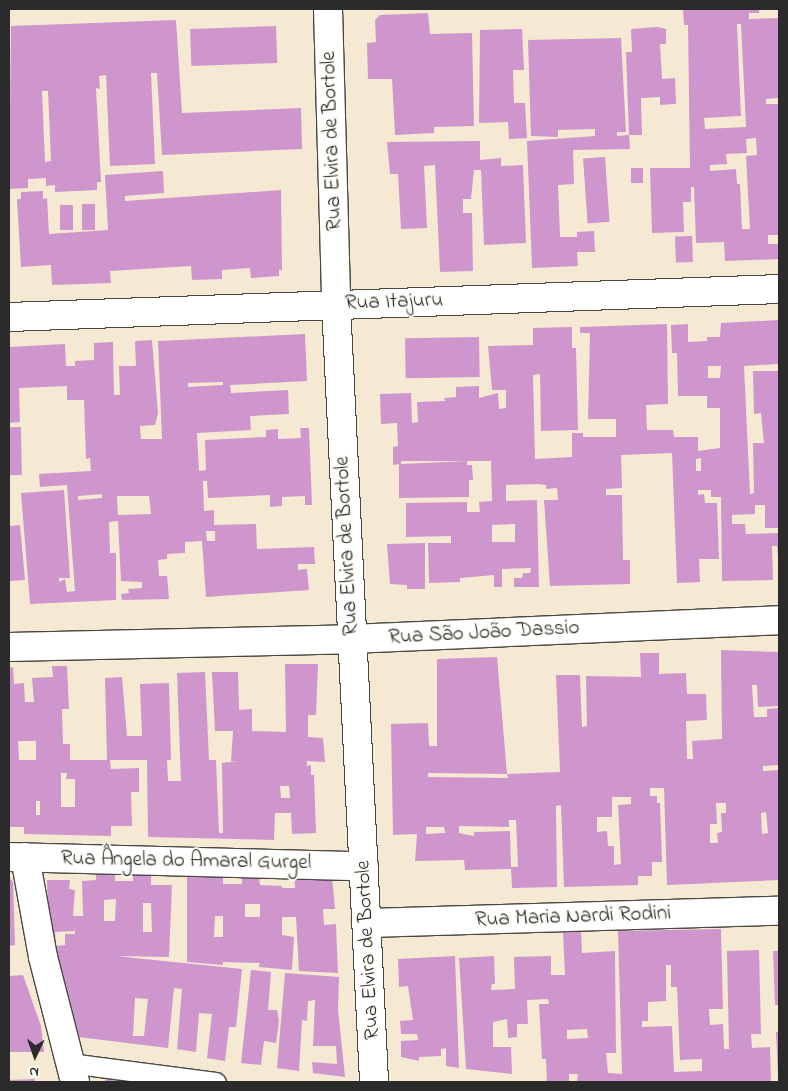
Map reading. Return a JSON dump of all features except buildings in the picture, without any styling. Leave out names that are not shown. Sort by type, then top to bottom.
[{"type":"street","name":"Rua Elvira de Bortole","points":[[328,9],[336,304],[374,1082]]},
{"type":"street","name":"Rua Itajuru","points":[[9,317],[779,289]]},
{"type":"street","name":"Rua São João Dassio","points":[[9,647],[351,639],[779,620]]},
{"type":"street","name":"Rua Ângela do Amaral Gurgel","points":[[17,857],[364,866]]},
{"type":"street","points":[[17,857],[72,1073]]},
{"type":"street","name":"Rua Maria Nardi Rodini","points":[[366,923],[779,911]]},
{"type":"lane","points":[[72,1073],[216,1082]]}]
